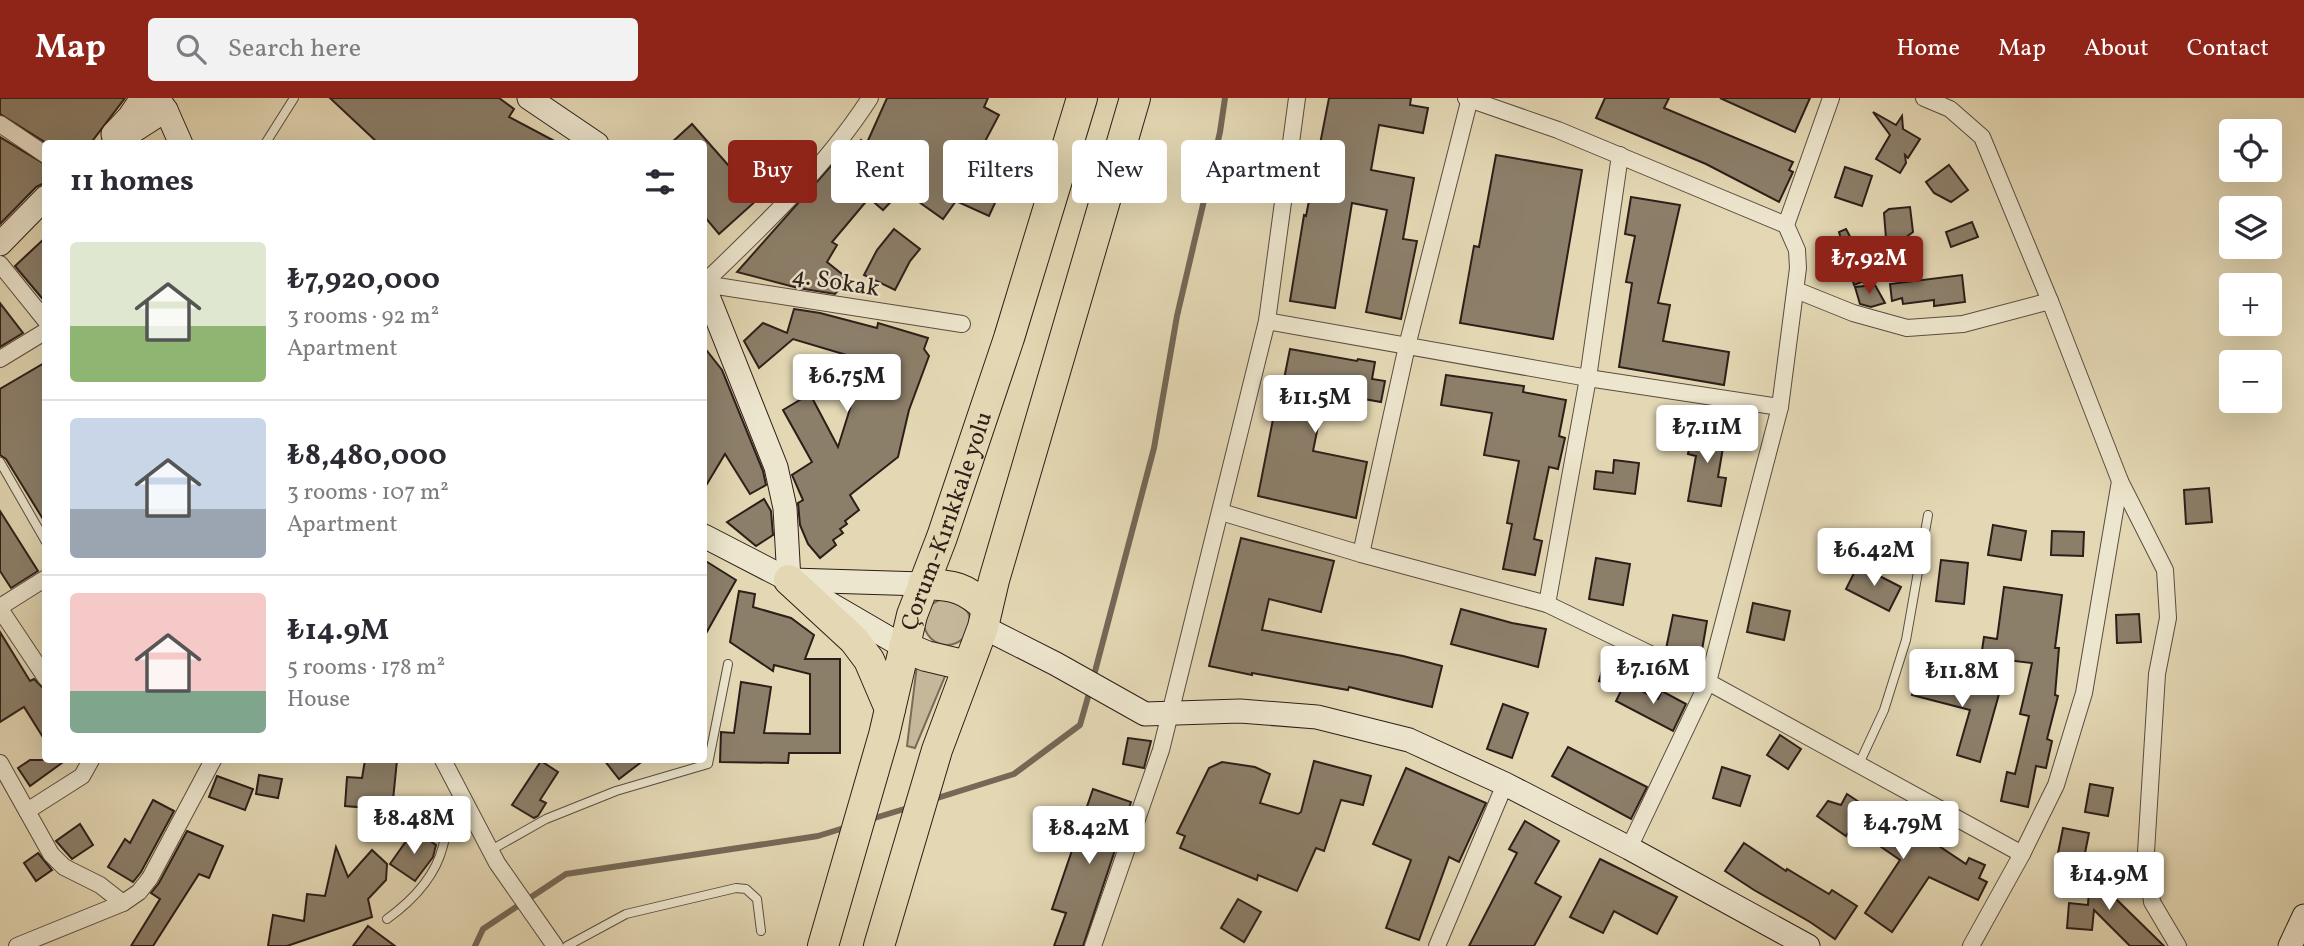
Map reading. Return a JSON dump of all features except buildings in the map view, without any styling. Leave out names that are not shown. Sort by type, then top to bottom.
[{"type":"highway","name":"Çorum-Kırıkkale yolu","points":[[823,946],[923,584],[942,537],[1009,338],[1082,98]]},
{"type":"highway","points":[[878,946],[937,750],[985,618],[1135,98]]},
{"type":"highway","points":[[789,579],[854,640],[869,660],[887,722]]},
{"type":"highway","points":[[923,584],[948,585],[966,590],[985,618]]},
{"type":"highway","points":[[904,647],[926,656],[968,666]]},
{"type":"street","points":[[107,140],[129,117],[142,98]]},
{"type":"street","points":[[529,98],[591,140]]},
{"type":"street","points":[[707,281],[773,217],[843,136],[870,98]]},
{"type":"street","points":[[1093,946],[1161,750],[1267,321],[1297,98]]},
{"type":"street","points":[[1362,554],[1407,346],[1469,98],[1558,130],[1786,225]]},
{"type":"street","points":[[1629,848],[1708,682],[1780,407],[1796,289],[1797,250],[1786,225],[1830,98]]},
{"type":"street","points":[[1924,98],[1950,109],[1982,137],[2120,481],[2165,570],[2168,618],[2157,674],[2146,852],[2152,902],[2178,946]]},
{"type":"street","points":[[118,140],[163,102],[179,140]]},
{"type":"street","points":[[0,124],[42,152]]},
{"type":"street","points":[[1548,604],[1588,378],[1620,155]]},
{"type":"street","points":[[0,244],[42,201]]},
{"type":"street","points":[[0,264],[42,316]]},
{"type":"street","name":"4. Sokak","points":[[707,284],[962,324]]},
{"type":"street","points":[[1796,289],[1853,313],[1907,328],[1963,324],[2050,301]]},
{"type":"street","points":[[707,292],[779,477],[785,508],[789,579]]},
{"type":"street","points":[[1267,321],[1588,378],[1780,407]]},
{"type":"street","points":[[0,359],[42,333]]},
{"type":"street","points":[[1971,946],[2022,854],[2056,785],[2084,693],[2120,481]]},
{"type":"street","points":[[1221,512],[1362,554],[1548,604],[1708,682],[2022,854]]},
{"type":"street","points":[[707,538],[789,579],[904,647]]},
{"type":"street","points":[[789,579],[923,584]]},
{"type":"street","points":[[42,581],[0,608],[42,672]]},
{"type":"street","points":[[985,618],[1056,664],[1145,714],[1240,711],[1317,717],[1409,740],[1505,784],[1629,848],[1797,943]]},
{"type":"street","points":[[0,762],[51,854],[58,862],[100,885],[123,903]]},
{"type":"street","points":[[27,811],[82,776],[89,763]]},
{"type":"street","points":[[17,946],[123,903],[139,892],[150,878],[211,763]]},
{"type":"street","points":[[445,763],[494,856],[555,946]]},
{"type":"street","points":[[1437,946],[1505,784]]},
{"type":"street","points":[[2290,946],[2304,916]]},
{"type":"lane","points":[[268,140],[294,98]]},
{"type":"lane","points":[[0,462],[42,535]]},
{"type":"lane","points":[[1859,764],[1884,710],[1906,640],[1928,515]]},
{"type":"lane","points":[[494,856],[546,819],[617,791],[708,764],[728,664]]},
{"type":"lane","points":[[387,919],[412,901],[427,880],[443,848],[452,808],[462,796]]},
{"type":"lane","points":[[567,946],[626,914],[736,888],[746,889],[757,899],[761,930]]},
{"type":"shaded area","points":[[947,599],[963,606],[970,622],[963,638],[947,645],[931,638],[924,622],[931,606]]},
{"type":"shaded area","points":[[917,665],[946,674],[915,748],[907,746]]},
{"type":"waterway","points":[[1093,679],[1154,448],[1177,316],[1220,132],[1225,98]]},
{"type":"waterway","points":[[931,800],[1014,774],[1080,725],[1090,690]]},
{"type":"waterway","points":[[868,820],[911,807]]},
{"type":"waterway","points":[[475,946],[483,929],[566,874],[818,836],[847,827]]}]
